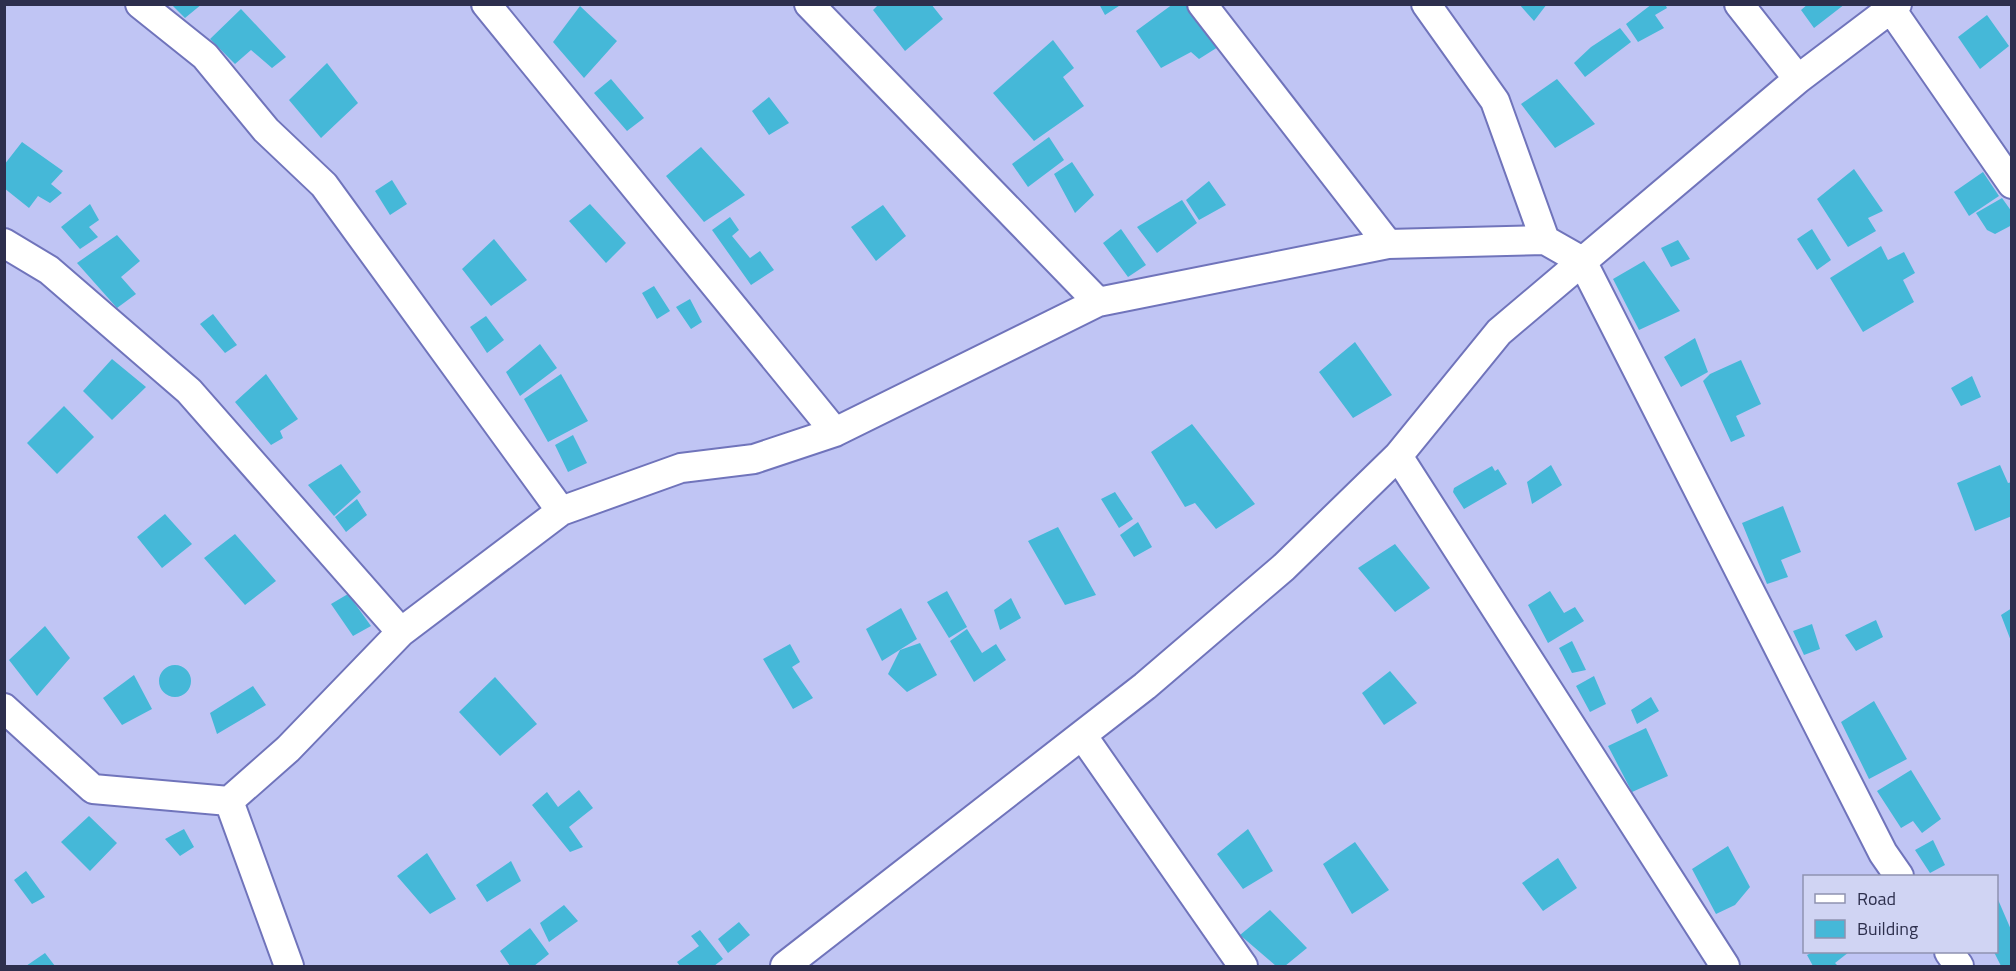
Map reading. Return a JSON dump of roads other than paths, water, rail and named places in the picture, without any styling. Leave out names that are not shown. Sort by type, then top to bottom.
[{"type":"street","points":[[140,4],[205,56],[266,130],[324,185],[561,511]]},
{"type":"street","points":[[486,4],[835,432]]},
{"type":"street","points":[[809,4],[1098,302]]},
{"type":"street","points":[[1203,4],[1388,244]]},
{"type":"street","points":[[1426,4],[1495,101],[1545,240]]},
{"type":"street","points":[[1739,4],[1798,79]]},
{"type":"street","points":[[785,966],[1145,686],[1284,567],[1398,456],[1499,332],[1798,79],[1894,7],[2012,184]]},
{"type":"street","points":[[4,708],[93,789],[229,801],[288,749],[401,632],[561,511],[681,468],[754,459],[835,432],[1098,302],[1388,244],[1545,240],[1582,261],[1883,853],[1898,875]]},
{"type":"street","points":[[4,243],[49,270],[189,391],[401,632]]},
{"type":"street","points":[[1398,456],[1725,966]]},
{"type":"street","points":[[1082,735],[1243,966]]},
{"type":"street","points":[[229,801],[290,966]]},
{"type":"street","points":[[1950,953],[1959,966]]}]
